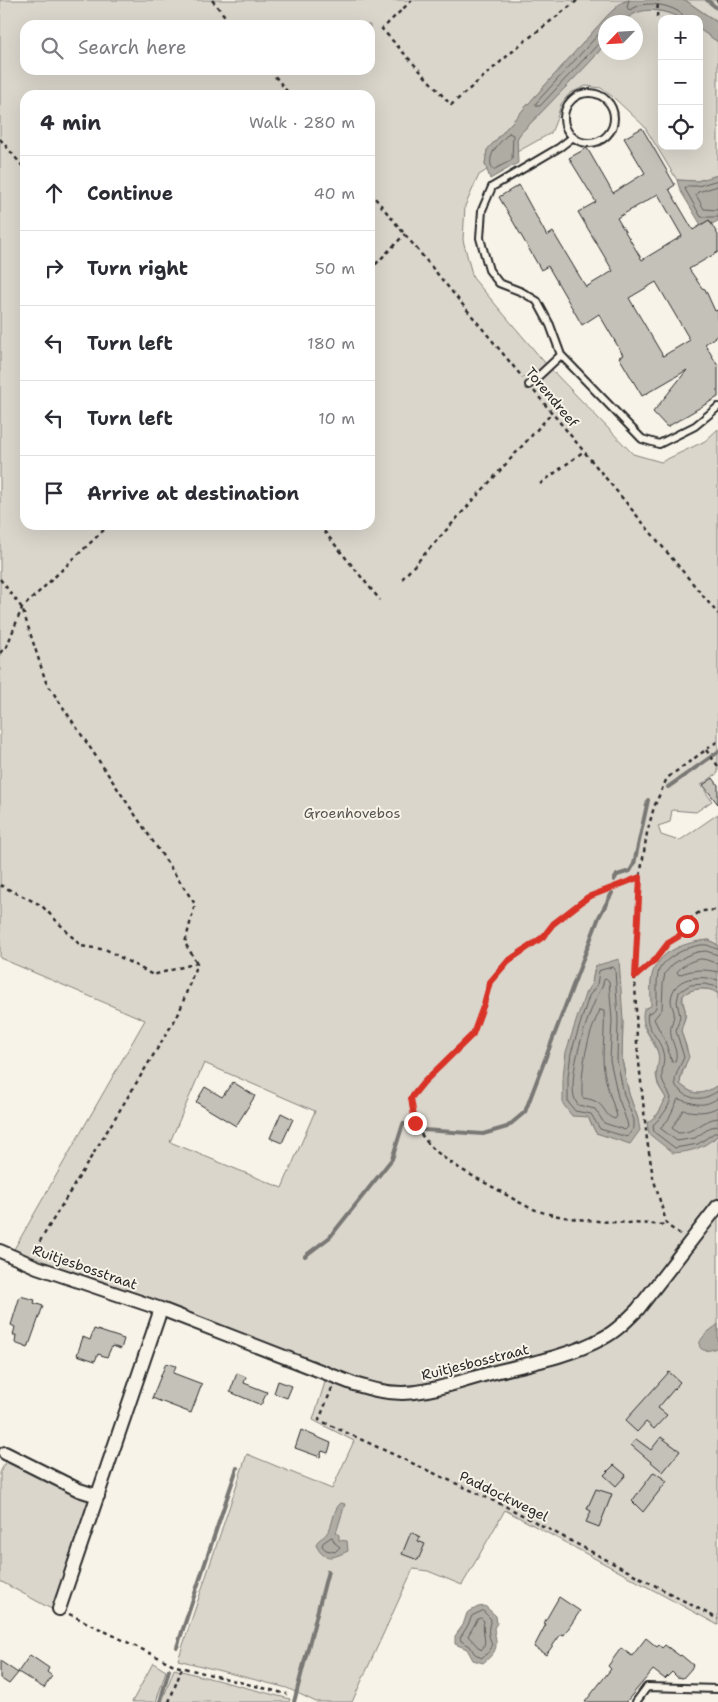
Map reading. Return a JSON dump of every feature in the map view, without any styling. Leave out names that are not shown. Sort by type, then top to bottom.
[{"type":"street","name":"Ruitjesbosstraat","points":[[0,1251],[37,1267],[161,1308],[337,1378],[380,1392],[428,1390],[578,1349],[604,1338],[623,1324],[638,1309],[718,1206]]},
{"type":"street","points":[[59,1609],[161,1308]]},
{"type":"street","points":[[5,1452],[79,1490],[98,1496]]},
{"type":"lane","points":[[587,93],[599,95],[608,102],[614,112],[614,122],[611,131],[604,139],[592,143],[582,142],[573,137],[566,128],[564,118],[567,107],[574,98],[587,93]]},
{"type":"lane","points":[[573,137],[560,147],[492,187],[482,210],[480,238],[489,270],[499,283],[522,292],[537,301],[550,325],[561,355],[642,439],[660,444],[695,426],[718,406]]},
{"type":"lane","points":[[529,385],[561,355]]},
{"type":"lane","points":[[636,1702],[647,1687],[718,1689]]},
{"type":"path","points":[[212,0],[228,20]]},
{"type":"path","points":[[412,0],[382,29],[451,105],[521,44],[578,0]]},
{"type":"path","points":[[657,17],[658,0]]},
{"type":"path","points":[[274,75],[286,90]]},
{"type":"path","points":[[0,138],[20,163]]},
{"type":"path","name":"Torendreef","points":[[375,198],[718,614]]},
{"type":"path","points":[[375,265],[405,234]]},
{"type":"path","points":[[402,579],[552,413]]},
{"type":"path","points":[[540,484],[584,451]]},
{"type":"path","points":[[0,653],[7,646],[22,608],[105,530]]},
{"type":"path","points":[[323,530],[380,600]]},
{"type":"path","points":[[0,579],[22,608],[46,682],[196,904],[185,943],[196,963],[179,1013],[37,1246],[46,1253],[37,1267]]},
{"type":"path","points":[[667,1225],[653,1177],[647,1140],[637,1044],[635,977],[640,877],[647,833],[654,807],[667,778],[718,741]]},
{"type":"path","points":[[706,750],[718,766]]},
{"type":"path","points":[[640,877],[588,897],[553,924],[543,937],[508,961],[490,982],[473,1034],[424,1082],[411,1098],[412,1112],[421,1134],[436,1151],[472,1176],[529,1208],[561,1216],[667,1225],[690,1242]]},
{"type":"path","points":[[0,885],[41,905],[81,946],[107,950],[153,976],[196,963]]},
{"type":"path","points":[[635,977],[655,960],[668,943],[678,937],[691,918],[701,911],[718,910]]},
{"type":"path","name":"Paddockwegel","points":[[337,1378],[319,1420],[506,1507],[718,1619]]},
{"type":"path","points":[[59,1609],[182,1668],[287,1694]]},
{"type":"path","points":[[169,1702],[182,1668]]},
{"type":"green space","name":"Groenhovebos","points":[[0,0],[629,0],[621,3],[608,15],[598,15],[598,26],[487,150],[485,164],[487,170],[479,175],[465,206],[463,240],[473,278],[546,364],[633,454],[661,462],[705,441],[718,429],[718,773],[701,785],[712,801],[696,812],[672,810],[670,822],[658,826],[661,835],[679,841],[718,814],[718,945],[709,940],[689,944],[664,956],[654,972],[651,983],[651,1007],[643,1025],[658,1052],[660,1062],[656,1075],[658,1085],[666,1098],[658,1114],[652,1119],[713,1140],[718,1135],[718,1625],[505,1510],[462,1585],[428,1571],[413,1569],[352,1702],[316,1702],[287,1688],[178,1660],[247,1454],[332,1489],[354,1441],[313,1420],[326,1379],[13,1251],[145,1020],[0,958]],"holes":[[[595,966],[623,1020],[622,1059],[629,1094],[638,1119],[612,1137],[596,1133],[588,1117],[585,994],[592,983]],[[204,1063],[315,1111],[282,1188],[170,1142]]]},
{"type":"green space","points":[[685,0],[718,0],[718,23],[716,21]]},
{"type":"green space","points":[[643,10],[653,10],[672,15],[658,15],[658,149],[644,126],[613,97],[601,88],[586,86],[570,93],[561,104],[551,133],[517,152],[517,139],[520,134],[598,52],[598,60],[643,60],[643,15],[630,15]]},
{"type":"green space","points":[[703,32],[718,42],[718,175],[697,181],[677,180],[659,150],[703,150]]},
{"type":"green space","points":[[690,990],[714,990],[718,994],[718,1085],[703,1093],[695,1093],[680,1084],[687,1054],[681,1029],[685,1018],[683,995]]},
{"type":"green space","points":[[7,1458],[94,1500],[55,1611],[0,1581],[0,1473]]},
{"type":"green space","points":[[153,1663],[166,1671],[156,1702],[132,1702]]},
{"type":"green space","points":[[174,1669],[290,1699],[289,1702],[162,1702]]},
{"type":"water","points":[[629,0],[685,0],[718,23],[718,42],[703,32],[703,15],[675,15],[652,10],[632,15],[608,15],[621,3]]},
{"type":"water","points":[[598,26],[598,52],[520,134],[517,139],[518,163],[490,179],[485,164],[487,150]]},
{"type":"water","points":[[718,175],[718,221],[712,224],[709,220],[701,225],[680,190],[677,180],[697,181]]},
{"type":"water","points":[[709,940],[718,945],[718,994],[714,991],[700,989],[683,995],[682,1002],[685,1009],[685,1017],[681,1031],[689,1057],[681,1074],[680,1084],[694,1093],[703,1093],[718,1085],[718,1135],[708,1143],[697,1148],[686,1152],[673,1153],[649,1134],[647,1123],[658,1114],[666,1098],[658,1082],[658,1053],[645,1027],[644,1009],[651,1006],[652,976],[659,961],[671,951],[686,944]]},
{"type":"water","points":[[619,959],[623,1020],[622,1060],[629,1094],[640,1130],[630,1144],[596,1133],[588,1117],[572,1116],[563,1104],[563,1076],[566,1052],[585,994],[592,983],[595,966]]},
{"type":"water","points":[[718,1324],[718,1347],[708,1350],[701,1349],[701,1340]]},
{"type":"water","points":[[341,1503],[345,1504],[336,1533],[339,1535],[339,1540],[347,1541],[348,1551],[330,1557],[319,1551],[316,1545],[329,1530],[336,1510]]},
{"type":"water","points":[[485,1606],[496,1616],[497,1623],[494,1628],[496,1648],[492,1655],[483,1663],[473,1660],[467,1649],[455,1644],[455,1636],[463,1625],[467,1613],[478,1607]]},
{"type":"building","points":[[642,128],[675,185],[669,189],[693,230],[709,220],[718,235],[718,252],[689,269],[702,288],[705,289],[715,311],[718,310],[718,335],[705,344],[718,366],[718,397],[667,427],[653,412],[687,370],[642,396],[619,357],[623,355],[599,314],[582,325],[548,266],[541,270],[499,197],[519,185],[547,236],[553,232],[586,287],[613,271],[578,212],[596,202],[569,158],[587,148],[613,193],[645,173],[624,138]],"holes":[[[658,194],[682,236],[642,260],[617,218]],[[656,282],[690,340],[663,356],[629,298]]]},
{"type":"building","points":[[713,778],[718,785],[718,804],[703,785]]},
{"type":"building","points":[[233,1082],[255,1096],[236,1126],[196,1102],[205,1087],[222,1097]]},
{"type":"building","points":[[281,1113],[293,1119],[282,1143],[270,1138]]},
{"type":"building","points":[[20,1296],[35,1300],[34,1303],[43,1306],[28,1348],[15,1343],[16,1335],[13,1335],[15,1327],[11,1325]]},
{"type":"building","points":[[94,1329],[124,1339],[121,1349],[112,1346],[107,1357],[98,1354],[95,1361],[77,1355],[83,1337],[90,1340]]},
{"type":"building","points":[[166,1363],[176,1366],[173,1373],[202,1384],[191,1413],[152,1398]]},
{"type":"building","points":[[669,1372],[680,1382],[658,1408],[667,1415],[654,1429],[646,1422],[637,1432],[625,1421]]},
{"type":"building","points":[[237,1373],[246,1377],[244,1383],[267,1392],[261,1405],[230,1392]]},
{"type":"building","points":[[278,1381],[292,1386],[287,1398],[274,1393]]},
{"type":"building","points":[[301,1430],[331,1443],[328,1453],[322,1451],[320,1457],[295,1448]]},
{"type":"building","points":[[661,1437],[680,1451],[663,1472],[631,1445],[636,1439],[651,1450]]},
{"type":"building","points":[[614,1465],[626,1475],[616,1486],[604,1475]]},
{"type":"building","points":[[654,1472],[667,1481],[643,1512],[632,1501]]},
{"type":"building","points":[[596,1489],[612,1494],[599,1527],[586,1522],[591,1511],[587,1509]]},
{"type":"building","points":[[411,1532],[420,1537],[418,1541],[425,1544],[418,1560],[402,1554]]},
{"type":"building","points":[[559,1597],[580,1611],[564,1635],[561,1634],[546,1655],[534,1647],[546,1624],[544,1623]]},
{"type":"building","points":[[646,1638],[657,1647],[659,1645],[662,1648],[665,1645],[681,1655],[693,1665],[691,1669],[683,1678],[677,1677],[672,1672],[665,1679],[653,1670],[626,1702],[585,1702],[611,1669],[608,1666],[621,1648],[632,1656]]},
{"type":"building","points":[[30,1655],[49,1668],[47,1672],[52,1676],[44,1688],[18,1672]]},
{"type":"building","points":[[0,1661],[18,1673],[9,1684],[0,1678]]},
{"type":"waterway","points":[[707,0],[718,9]]},
{"type":"waterway","points":[[668,787],[718,752]]},
{"type":"waterway","points":[[614,880],[617,875],[630,871],[634,864],[648,800]]},
{"type":"waterway","points":[[423,1130],[483,1134],[507,1127],[525,1112],[599,917],[612,893]]},
{"type":"waterway","points":[[305,1256],[330,1237],[392,1159],[403,1124],[415,1127]]},
{"type":"waterway","points":[[177,1647],[237,1468]]},
{"type":"waterway","points":[[294,1702],[328,1571]]},
{"type":"waterway","points":[[160,1702],[169,1670]]},
{"type":"route","points":[[415,1123],[411,1098],[424,1082],[473,1034],[490,982],[508,961],[543,937],[553,924],[588,897],[640,877],[635,977],[655,960],[668,943],[678,937],[687,926]]}]
